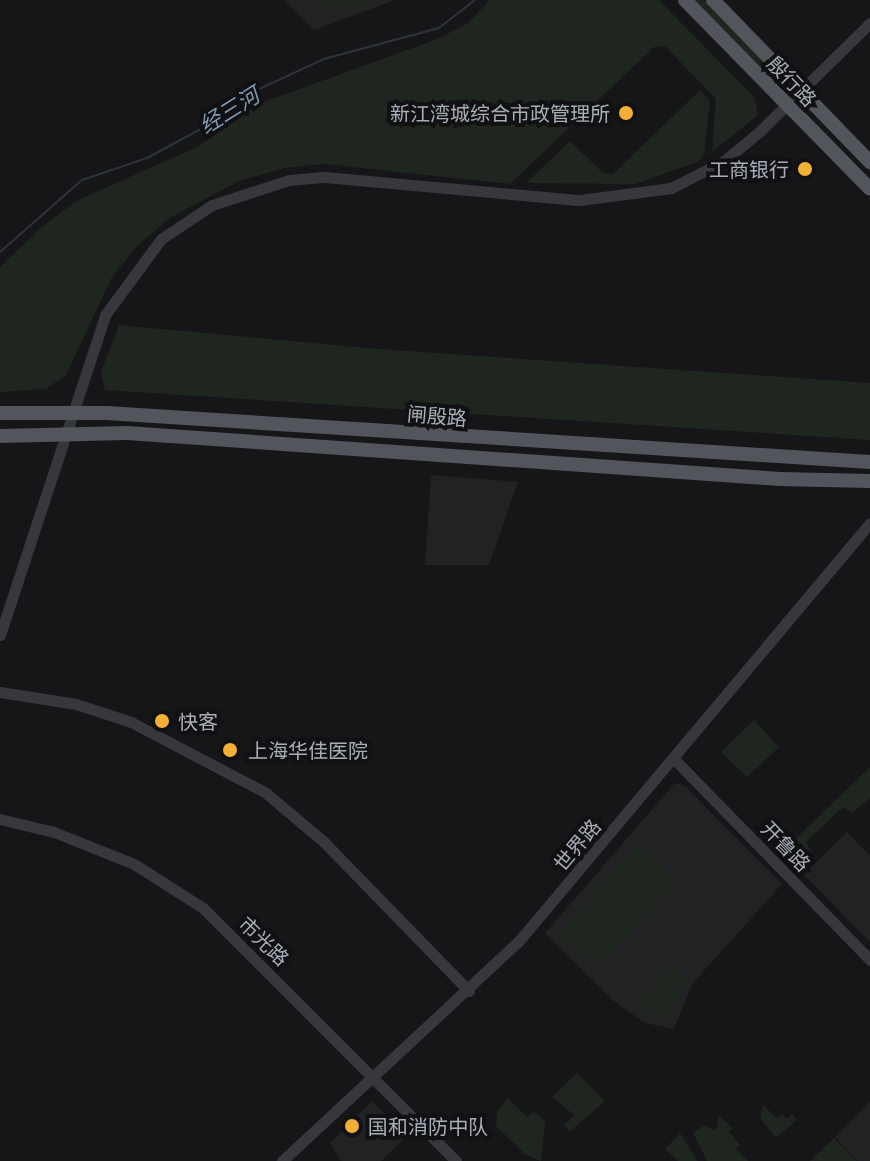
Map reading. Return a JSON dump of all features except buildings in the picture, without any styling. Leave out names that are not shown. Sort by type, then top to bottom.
[{"type":"main road","name":"殷行路","points":[[685,0],[870,189]]},
{"type":"main road","name":"殷行路","points":[[713,0],[870,162]]},
{"type":"main road","name":"闸殷路","points":[[0,414],[72,411],[132,414],[870,462]]},
{"type":"main road","points":[[0,414],[15,422],[0,435]]},
{"type":"main road","points":[[132,414],[127,426],[140,434]]},
{"type":"main road","name":"闸殷路","points":[[0,435],[67,432],[140,434],[780,479],[870,481]]},
{"type":"street","points":[[0,635],[72,411],[114,300],[161,239],[212,205],[256,187],[325,177],[580,200],[642,196],[703,174],[787,106],[870,23]]},
{"type":"street","name":"世界路","points":[[282,1161],[469,991],[537,920],[870,523]]},
{"type":"street","points":[[0,692],[51,699],[131,722],[266,793],[324,842],[469,991]]},
{"type":"street","name":"开鲁路","points":[[674,759],[870,960]]},
{"type":"street","name":"市光路","points":[[0,819],[93,847],[172,885],[203,908],[456,1161]]},
{"type":"shaded area","points":[[284,0],[395,0],[314,30]]},
{"type":"shaded area","points":[[305,0],[376,0],[343,12]]},
{"type":"shaded area","points":[[490,0],[659,0],[755,98],[758,115],[712,152],[716,99],[665,46],[654,47],[510,184],[325,164],[284,168],[239,181],[170,218],[138,245],[112,277],[66,375],[46,389],[0,392],[0,267],[43,226],[76,201],[197,147],[261,103],[440,38],[468,23]]},
{"type":"shaded area","points":[[694,0],[704,0],[777,76],[774,80]]},
{"type":"shaded area","points":[[700,90],[710,101],[704,155],[698,162],[635,184],[526,183],[570,141],[603,173],[613,174]]},
{"type":"shaded area","points":[[119,325],[378,349],[870,383],[870,440],[105,390],[101,372]]},
{"type":"shaded area","points":[[431,475],[518,482],[489,565],[425,565]]},
{"type":"shaded area","points":[[754,720],[779,747],[747,777],[721,752]]},
{"type":"shaded area","points":[[870,767],[870,798],[852,813],[843,807],[806,842],[812,852],[796,861],[785,849]]},
{"type":"shaded area","points":[[675,783],[684,785],[782,884],[692,984],[674,1029],[645,1023],[615,1002],[545,933]]},
{"type":"shaded area","points":[[847,832],[870,856],[870,942],[804,875]]},
{"type":"shaded area","points":[[637,844],[678,881],[601,964],[594,959],[589,964],[557,934]]},
{"type":"shaded area","points":[[674,963],[686,978],[671,1015],[663,1021],[634,1005]]},
{"type":"shaded area","points":[[577,1073],[605,1101],[569,1132],[564,1125],[574,1115],[552,1097]]},
{"type":"shaded area","points":[[508,1098],[527,1117],[534,1111],[545,1121],[541,1161],[526,1155],[496,1126],[497,1112]]},
{"type":"shaded area","points":[[372,1101],[407,1136],[381,1161],[341,1161],[330,1143]]},
{"type":"shaded area","points":[[870,1102],[870,1161],[858,1161],[835,1137]]},
{"type":"shaded area","points":[[763,1105],[777,1118],[782,1114],[787,1119],[792,1114],[797,1120],[776,1138],[760,1118]]},
{"type":"shaded area","points":[[719,1116],[733,1128],[729,1132],[740,1145],[736,1149],[748,1161],[707,1161],[693,1133],[703,1126],[716,1130]]},
{"type":"shaded area","points":[[680,1133],[697,1161],[678,1161],[665,1149]]},
{"type":"shaded area","points":[[834,1138],[857,1161],[810,1161]]},
{"type":"waterway","name":"经三河","points":[[0,252],[82,180],[147,158],[221,118],[257,90],[324,59],[439,28],[475,0]]},
{"type":"place","name":"新江湾城综合市政管理所","points":[[626,113]]},
{"type":"place","name":"工商银行","points":[[805,169]]},
{"type":"place","name":"快客","points":[[162,721]]},
{"type":"place","name":"上海华佳医院","points":[[230,750]]},
{"type":"place","name":"国和消防中队","points":[[352,1126]]}]
